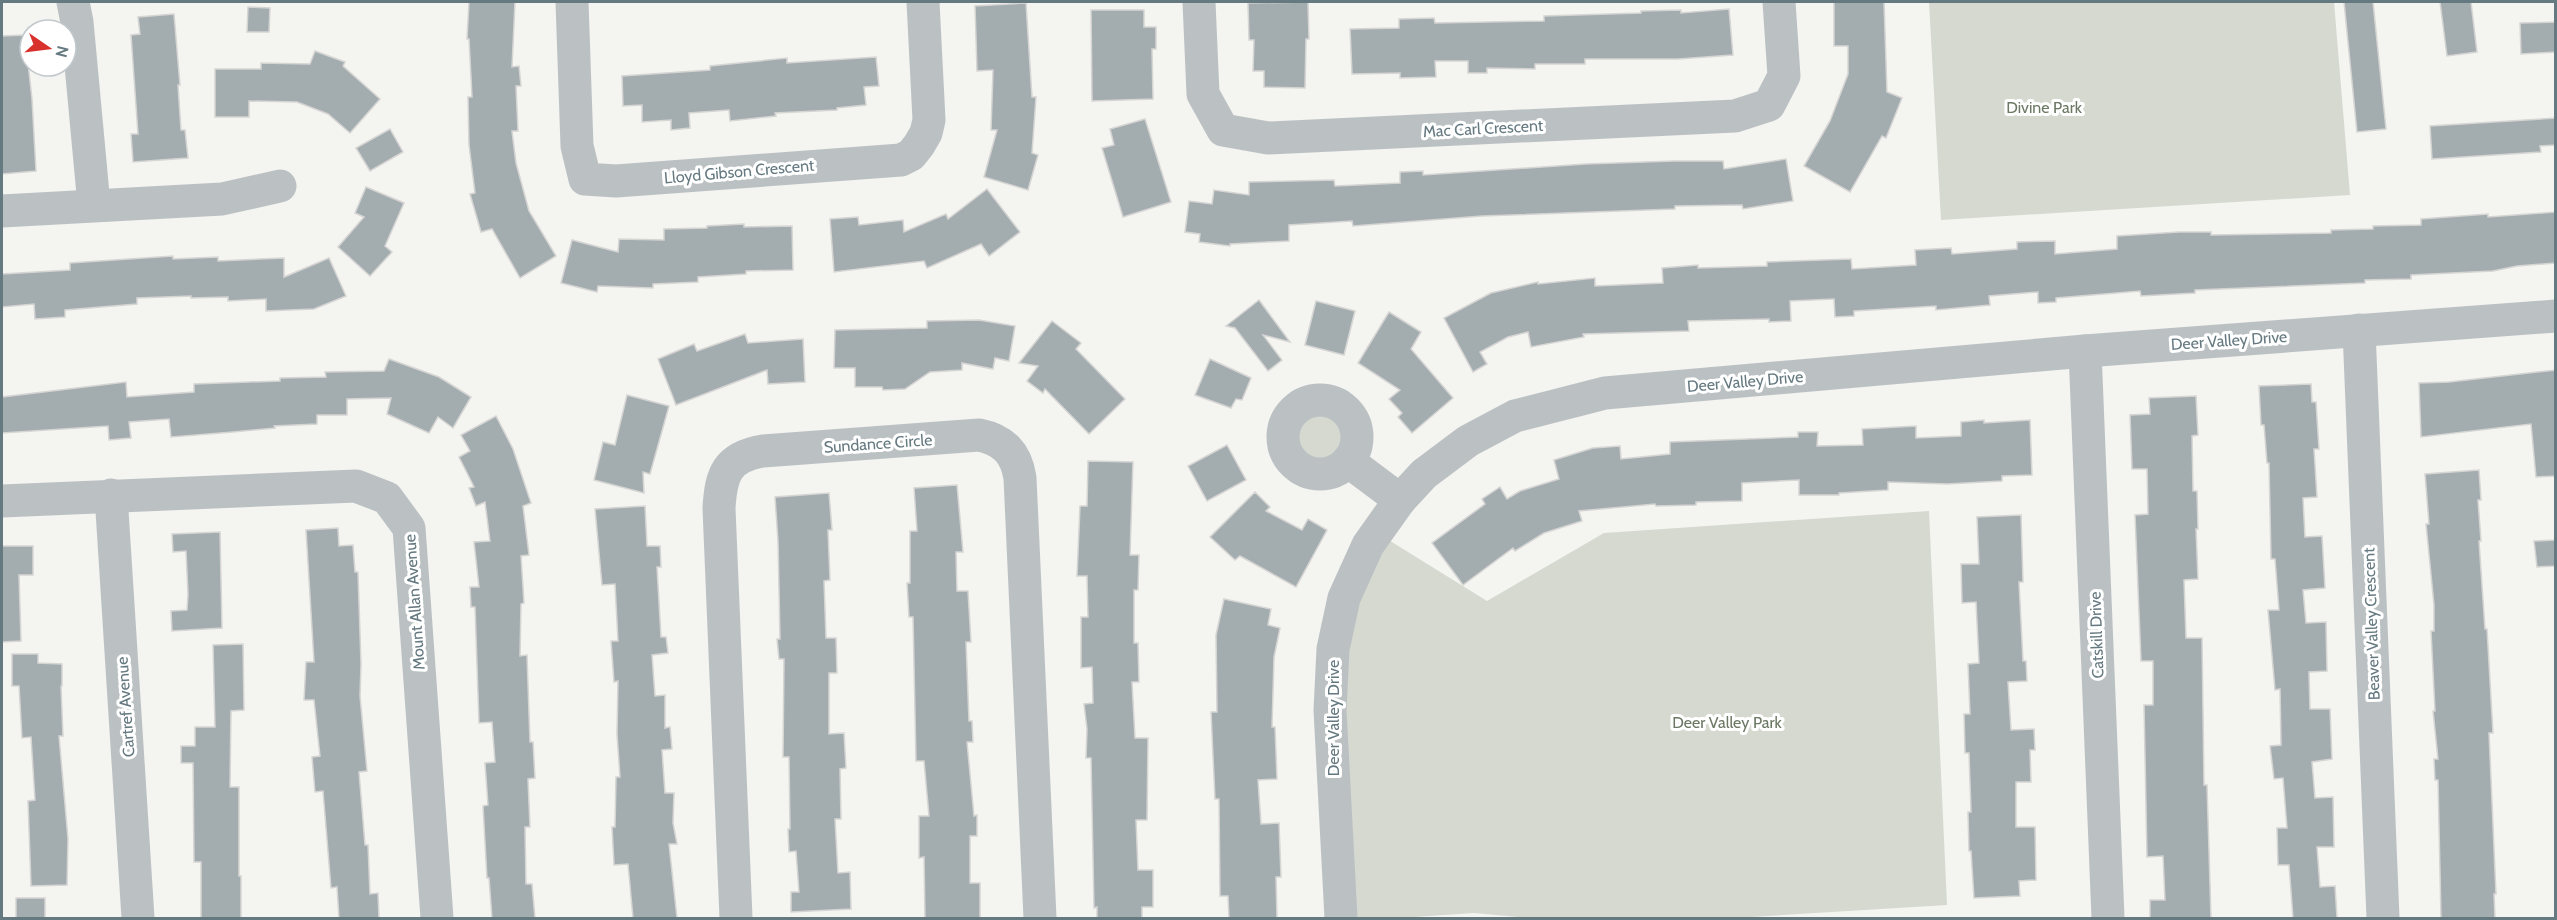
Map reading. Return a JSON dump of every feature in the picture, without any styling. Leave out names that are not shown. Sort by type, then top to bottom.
[{"type":"street","points":[[73,2],[77,22],[94,205]]},
{"type":"street","name":"Lloyd Gibson Crescent","points":[[572,2],[577,146],[585,179],[616,181],[813,165],[892,162],[911,155],[926,133],[929,120],[923,2]]},
{"type":"street","name":"Mac Carl Crescent","points":[[1199,2],[1203,93],[1223,129],[1268,138],[1735,116],[1768,105],[1784,76],[1779,2]]},
{"type":"street","points":[[2,211],[222,199],[280,186]]},
{"type":"street","name":"Deer Valley Drive","points":[[1341,918],[1330,710],[1333,650],[1344,598],[1368,545],[1400,500],[1424,474],[1446,456],[1515,416],[1605,393],[2085,351],[2556,316]]},
{"type":"street","name":"Beaver Valley Crescent","points":[[2359,330],[2384,918]]},
{"type":"street","name":"Catskill Drive","points":[[2085,351],[2108,918]]},
{"type":"street","name":"Sundance Circle","points":[[736,918],[719,508],[720,489],[727,469],[750,453],[764,451],[979,435],[993,438],[1006,446],[1014,456],[1018,467],[1040,918]]},
{"type":"street","points":[[1348,461],[1400,500]]},
{"type":"street","name":"Mount Allan Avenue","points":[[2,501],[357,486],[387,498],[409,528],[437,918]]},
{"type":"street","name":"Cartref Avenue","points":[[111,495],[138,918]]},
{"type":"green space","name":"Divine Park","points":[[1929,2],[2334,2],[2350,195],[1941,220]]},
{"type":"green space","points":[[1319,410],[1329,412],[1338,418],[1344,427],[1346,437],[1344,447],[1338,456],[1329,462],[1319,464],[1309,462],[1300,456],[1294,447],[1292,437],[1294,427],[1300,418],[1309,412]]},
{"type":"green space","name":"Deer Valley Park","points":[[1929,511],[1947,905],[1735,918],[1530,918],[1474,913],[1399,918],[1354,918],[1344,677],[1359,598],[1387,539],[1487,601],[1604,533]]},
{"type":"building","points":[[469,2],[515,2],[512,67],[519,66],[521,86],[516,86],[518,131],[512,131],[516,163],[529,211],[556,256],[520,278],[492,229],[481,232],[470,194],[475,193],[469,145],[468,97],[472,97],[469,39],[467,39]]},
{"type":"building","points":[[1308,2],[1309,39],[1306,39],[1305,88],[1264,87],[1264,71],[1253,71],[1254,40],[1249,40],[1248,3]]},
{"type":"building","points":[[1834,2],[1884,2],[1887,92],[1902,98],[1886,138],[1882,136],[1850,192],[1804,166],[1830,121],[1848,74],[1848,46],[1834,46]]},
{"type":"building","points":[[2344,2],[2373,2],[2386,129],[2357,132]]},
{"type":"building","points":[[2440,2],[2471,2],[2477,52],[2447,56]]},
{"type":"building","points":[[1026,3],[1032,97],[1036,97],[1032,153],[1038,155],[1028,190],[984,177],[997,130],[991,130],[993,70],[977,71],[975,6]]},
{"type":"building","points":[[248,7],[270,8],[269,32],[247,32]]},
{"type":"building","points":[[1729,9],[1733,55],[1678,59],[1585,59],[1585,64],[1535,64],[1535,69],[1487,68],[1487,73],[1468,73],[1468,61],[1435,61],[1436,77],[1400,78],[1400,73],[1352,74],[1350,29],[1399,28],[1399,19],[1434,18],[1435,23],[1544,21],[1544,16],[1681,10],[1681,13]]},
{"type":"building","points":[[1091,10],[1144,10],[1144,27],[1156,27],[1156,49],[1152,49],[1153,99],[1092,101]]},
{"type":"building","points":[[174,14],[181,130],[185,130],[188,158],[133,162],[131,134],[138,134],[131,35],[140,34],[138,17]]},
{"type":"building","points":[[2556,22],[2556,52],[2521,54],[2520,23]]},
{"type":"building","points":[[18,35],[18,78],[30,78],[36,171],[2,174],[2,36]]},
{"type":"building","points":[[315,51],[345,62],[343,66],[380,99],[350,133],[328,114],[297,102],[249,101],[249,117],[215,117],[215,69],[261,69],[261,63],[310,64]]},
{"type":"building","points":[[876,57],[879,86],[864,87],[866,105],[837,108],[837,110],[775,113],[776,116],[730,121],[729,110],[689,113],[690,128],[671,130],[671,120],[642,122],[642,105],[623,106],[622,76],[710,70],[710,66],[787,58],[787,63]]},
{"type":"building","points":[[2556,118],[2556,145],[2540,146],[2541,152],[2432,159],[2430,126]]},
{"type":"building","points":[[1145,119],[1171,202],[1123,217],[1102,148],[1114,145],[1110,129]]},
{"type":"building","points":[[390,129],[403,152],[370,171],[356,148]]},
{"type":"building","points":[[1786,159],[1793,201],[1743,209],[1742,205],[1675,206],[1675,209],[1482,216],[1353,226],[1352,221],[1289,225],[1289,241],[1230,244],[1230,246],[1199,242],[1200,234],[1185,232],[1189,201],[1212,204],[1214,190],[1249,195],[1249,182],[1334,180],[1335,186],[1400,183],[1400,172],[1423,171],[1423,175],[1586,164],[1674,161],[1723,161],[1724,169]]},
{"type":"building","points":[[366,187],[404,203],[385,246],[392,252],[370,276],[338,247],[364,217],[355,213]]},
{"type":"building","points":[[987,189],[1020,232],[989,256],[981,244],[927,268],[924,261],[834,272],[830,219],[858,217],[859,225],[903,220],[904,232],[946,214],[948,219]]},
{"type":"building","points":[[2556,212],[2556,263],[2517,266],[2493,271],[2411,275],[2411,279],[2365,280],[2365,283],[2195,290],[2195,293],[2141,296],[2140,291],[2056,298],[2056,302],[2038,303],[2038,292],[1989,296],[1990,305],[1936,310],[1936,306],[1854,311],[1854,316],[1835,317],[1834,299],[1790,301],[1791,321],[1769,322],[1769,319],[1688,321],[1689,331],[1583,334],[1584,337],[1531,347],[1528,332],[1508,337],[1480,352],[1487,364],[1473,372],[1444,318],[1491,293],[1538,282],[1538,284],[1595,278],[1595,286],[1663,283],[1662,268],[1698,265],[1698,268],[1767,266],[1767,262],[1851,259],[1852,269],[1916,265],[1915,250],[1951,248],[1952,254],[2017,249],[2017,242],[2055,241],[2055,254],[2117,249],[2117,236],[2179,232],[2211,232],[2211,235],[2331,233],[2331,230],[2373,229],[2373,226],[2421,225],[2421,219]]},
{"type":"building","points":[[744,224],[744,227],[792,226],[793,270],[746,271],[746,274],[698,277],[698,282],[653,284],[653,288],[598,286],[597,292],[561,283],[572,240],[618,252],[619,239],[664,240],[664,229]]},
{"type":"building","points":[[173,256],[173,259],[218,257],[218,261],[284,258],[284,277],[329,258],[346,296],[314,309],[266,311],[266,299],[228,301],[228,297],[191,298],[191,296],[137,298],[137,304],[65,310],[65,317],[35,319],[34,304],[2,307],[2,274],[70,270],[70,263]]},
{"type":"building","points":[[1259,300],[1290,342],[1263,335],[1282,360],[1268,371],[1235,328],[1226,326]]},
{"type":"building","points":[[1316,301],[1355,311],[1344,355],[1305,345]]},
{"type":"building","points":[[1389,312],[1421,332],[1411,349],[1453,398],[1412,433],[1398,417],[1402,413],[1389,399],[1400,390],[1358,363]]},
{"type":"building","points":[[979,320],[1015,326],[1009,361],[995,358],[993,369],[962,363],[962,370],[930,372],[905,389],[883,390],[882,387],[855,387],[855,368],[834,368],[835,330],[927,328],[927,321]]},
{"type":"building","points":[[1052,321],[1081,343],[1076,349],[1125,399],[1089,434],[1045,389],[1043,393],[1027,381],[1038,366],[1019,363]]},
{"type":"building","points":[[745,334],[748,343],[803,339],[805,382],[768,384],[767,370],[676,405],[658,359],[694,344],[697,351]]},
{"type":"building","points":[[389,359],[439,377],[471,397],[453,428],[438,417],[429,433],[387,414],[391,398],[347,399],[347,415],[317,415],[317,424],[274,426],[275,428],[233,432],[171,437],[169,419],[129,422],[131,438],[109,440],[108,426],[2,433],[2,397],[126,382],[127,397],[194,392],[194,384],[326,377],[325,372],[384,371]]},
{"type":"building","points":[[1210,359],[1251,378],[1242,400],[1236,399],[1231,408],[1195,395]]},
{"type":"building","points":[[2556,370],[2556,476],[2536,477],[2531,424],[2421,437],[2419,383],[2449,382]]},
{"type":"building","points":[[2311,384],[2312,402],[2316,402],[2319,449],[2314,449],[2317,497],[2303,498],[2305,537],[2322,536],[2325,588],[2303,590],[2306,623],[2326,622],[2327,671],[2309,672],[2310,709],[2330,709],[2332,759],[2312,762],[2315,798],[2333,797],[2334,847],[2317,847],[2320,887],[2335,886],[2337,918],[2293,918],[2289,865],[2278,865],[2277,828],[2287,828],[2283,778],[2274,779],[2270,746],[2281,745],[2280,689],[2275,690],[2268,610],[2279,610],[2275,559],[2271,559],[2269,463],[2267,463],[2264,425],[2261,425],[2259,386]]},
{"type":"building","points":[[627,395],[669,406],[650,474],[643,472],[644,493],[594,480],[603,442],[615,445]]},
{"type":"building","points":[[2196,396],[2198,435],[2192,436],[2193,491],[2197,491],[2198,579],[2184,580],[2186,638],[2202,638],[2204,785],[2207,785],[2211,918],[2150,918],[2150,900],[2165,900],[2163,856],[2147,857],[2144,705],[2153,705],[2153,661],[2141,661],[2135,515],[2148,514],[2147,469],[2132,469],[2130,415],[2150,414],[2149,398]]},
{"type":"building","points":[[496,416],[513,449],[531,503],[523,506],[529,555],[521,556],[524,603],[521,604],[520,656],[527,655],[530,742],[533,742],[535,778],[528,779],[530,827],[525,827],[526,884],[532,884],[535,918],[492,918],[489,878],[487,878],[483,806],[488,805],[485,763],[495,762],[492,722],[479,723],[475,607],[471,607],[470,587],[479,587],[474,542],[490,541],[485,502],[476,506],[469,488],[474,487],[459,457],[470,451],[461,435]]},
{"type":"building","points":[[1984,420],[1984,423],[2030,420],[2032,475],[2002,476],[2002,481],[1947,484],[1888,482],[1888,490],[1839,493],[1839,495],[1799,495],[1799,480],[1742,483],[1742,501],[1696,502],[1696,505],[1656,506],[1655,504],[1579,511],[1582,521],[1544,533],[1515,551],[1513,548],[1463,585],[1432,543],[1485,504],[1482,499],[1500,487],[1507,499],[1520,491],[1559,479],[1554,460],[1593,448],[1620,446],[1621,459],[1670,454],[1670,442],[1798,437],[1798,432],[1818,432],[1817,446],[1863,445],[1862,429],[1916,426],[1916,438],[1961,436],[1961,422]]},
{"type":"building","points":[[1227,445],[1246,480],[1207,501],[1188,466]]},
{"type":"building","points":[[1088,461],[1133,462],[1130,555],[1139,555],[1138,590],[1134,590],[1134,643],[1138,643],[1139,682],[1132,682],[1135,738],[1148,738],[1147,820],[1136,820],[1138,870],[1153,870],[1153,907],[1142,907],[1142,918],[1097,918],[1097,907],[1094,908],[1091,758],[1086,758],[1087,729],[1084,704],[1093,703],[1092,667],[1081,668],[1081,617],[1088,617],[1087,576],[1077,576],[1080,506],[1087,506]]},
{"type":"building","points":[[2479,470],[2481,500],[2478,500],[2481,541],[2479,541],[2493,733],[2489,733],[2495,918],[2441,918],[2438,780],[2435,780],[2434,759],[2438,759],[2433,711],[2435,711],[2431,631],[2434,631],[2434,605],[2426,524],[2429,524],[2425,474]]},
{"type":"building","points":[[957,485],[963,552],[956,552],[957,591],[968,591],[971,642],[966,642],[969,721],[972,721],[973,742],[967,742],[974,816],[977,815],[977,836],[970,836],[970,883],[980,883],[980,918],[925,918],[924,857],[919,858],[919,816],[929,816],[924,761],[916,761],[913,617],[909,617],[907,583],[910,583],[910,531],[917,531],[914,488]]},
{"type":"building","points":[[1255,492],[1270,507],[1266,511],[1302,530],[1308,519],[1327,530],[1296,587],[1240,556],[1235,560],[1210,537]]},
{"type":"building","points":[[829,493],[832,530],[828,530],[830,580],[824,581],[826,638],[836,638],[837,673],[829,673],[829,734],[844,733],[846,768],[840,769],[841,819],[835,819],[838,873],[850,872],[851,909],[791,912],[791,892],[799,892],[796,851],[789,852],[789,757],[783,757],[784,659],[779,659],[777,639],[780,639],[775,497]]},
{"type":"building","points":[[645,506],[647,546],[660,546],[661,567],[657,567],[661,637],[666,637],[668,653],[652,655],[655,696],[665,695],[665,728],[670,727],[672,749],[662,750],[665,793],[674,793],[673,823],[677,844],[669,844],[677,918],[633,918],[628,864],[614,865],[612,827],[615,827],[616,777],[620,777],[617,734],[618,681],[614,682],[611,641],[618,641],[615,584],[602,585],[595,509]]},
{"type":"building","points":[[2021,515],[2023,582],[2019,582],[2023,661],[2026,661],[2027,681],[2008,682],[2011,730],[2034,729],[2035,750],[2030,750],[2031,782],[2016,782],[2016,827],[2035,827],[2036,880],[2019,881],[2020,896],[1974,898],[1971,851],[1969,851],[1968,812],[1971,812],[1969,753],[1965,753],[1964,714],[1970,714],[1968,664],[1979,663],[1976,602],[1962,603],[1961,564],[1979,564],[1977,517]]},
{"type":"building","points":[[338,528],[339,546],[353,545],[355,572],[358,572],[360,696],[367,771],[359,772],[365,845],[368,845],[370,894],[378,893],[379,918],[339,918],[337,887],[331,888],[323,791],[315,792],[312,757],[320,756],[314,700],[304,700],[306,662],[314,662],[306,530]]},
{"type":"building","points":[[220,532],[222,628],[172,631],[171,611],[187,610],[188,594],[186,551],[173,552],[172,534]]},
{"type":"building","points":[[2556,540],[2556,566],[2537,567],[2534,541]]},
{"type":"building","points":[[2,546],[33,546],[33,575],[19,575],[21,641],[2,642]]},
{"type":"building","points":[[1224,599],[1271,609],[1268,625],[1280,628],[1274,657],[1272,727],[1275,727],[1277,779],[1258,780],[1261,824],[1279,823],[1281,877],[1276,877],[1277,918],[1229,918],[1228,896],[1220,896],[1219,799],[1215,799],[1211,712],[1217,712],[1216,635]]},
{"type":"building","points":[[243,644],[244,710],[231,711],[230,787],[239,787],[241,918],[201,918],[201,862],[194,862],[193,763],[181,763],[181,746],[195,746],[195,727],[215,727],[213,645]]},
{"type":"building","points":[[12,654],[38,654],[38,663],[62,664],[63,736],[59,736],[68,839],[67,885],[31,886],[28,801],[35,800],[31,737],[22,738],[19,686],[12,686]]},
{"type":"building","points":[[16,898],[45,898],[45,918],[16,918]]}]
